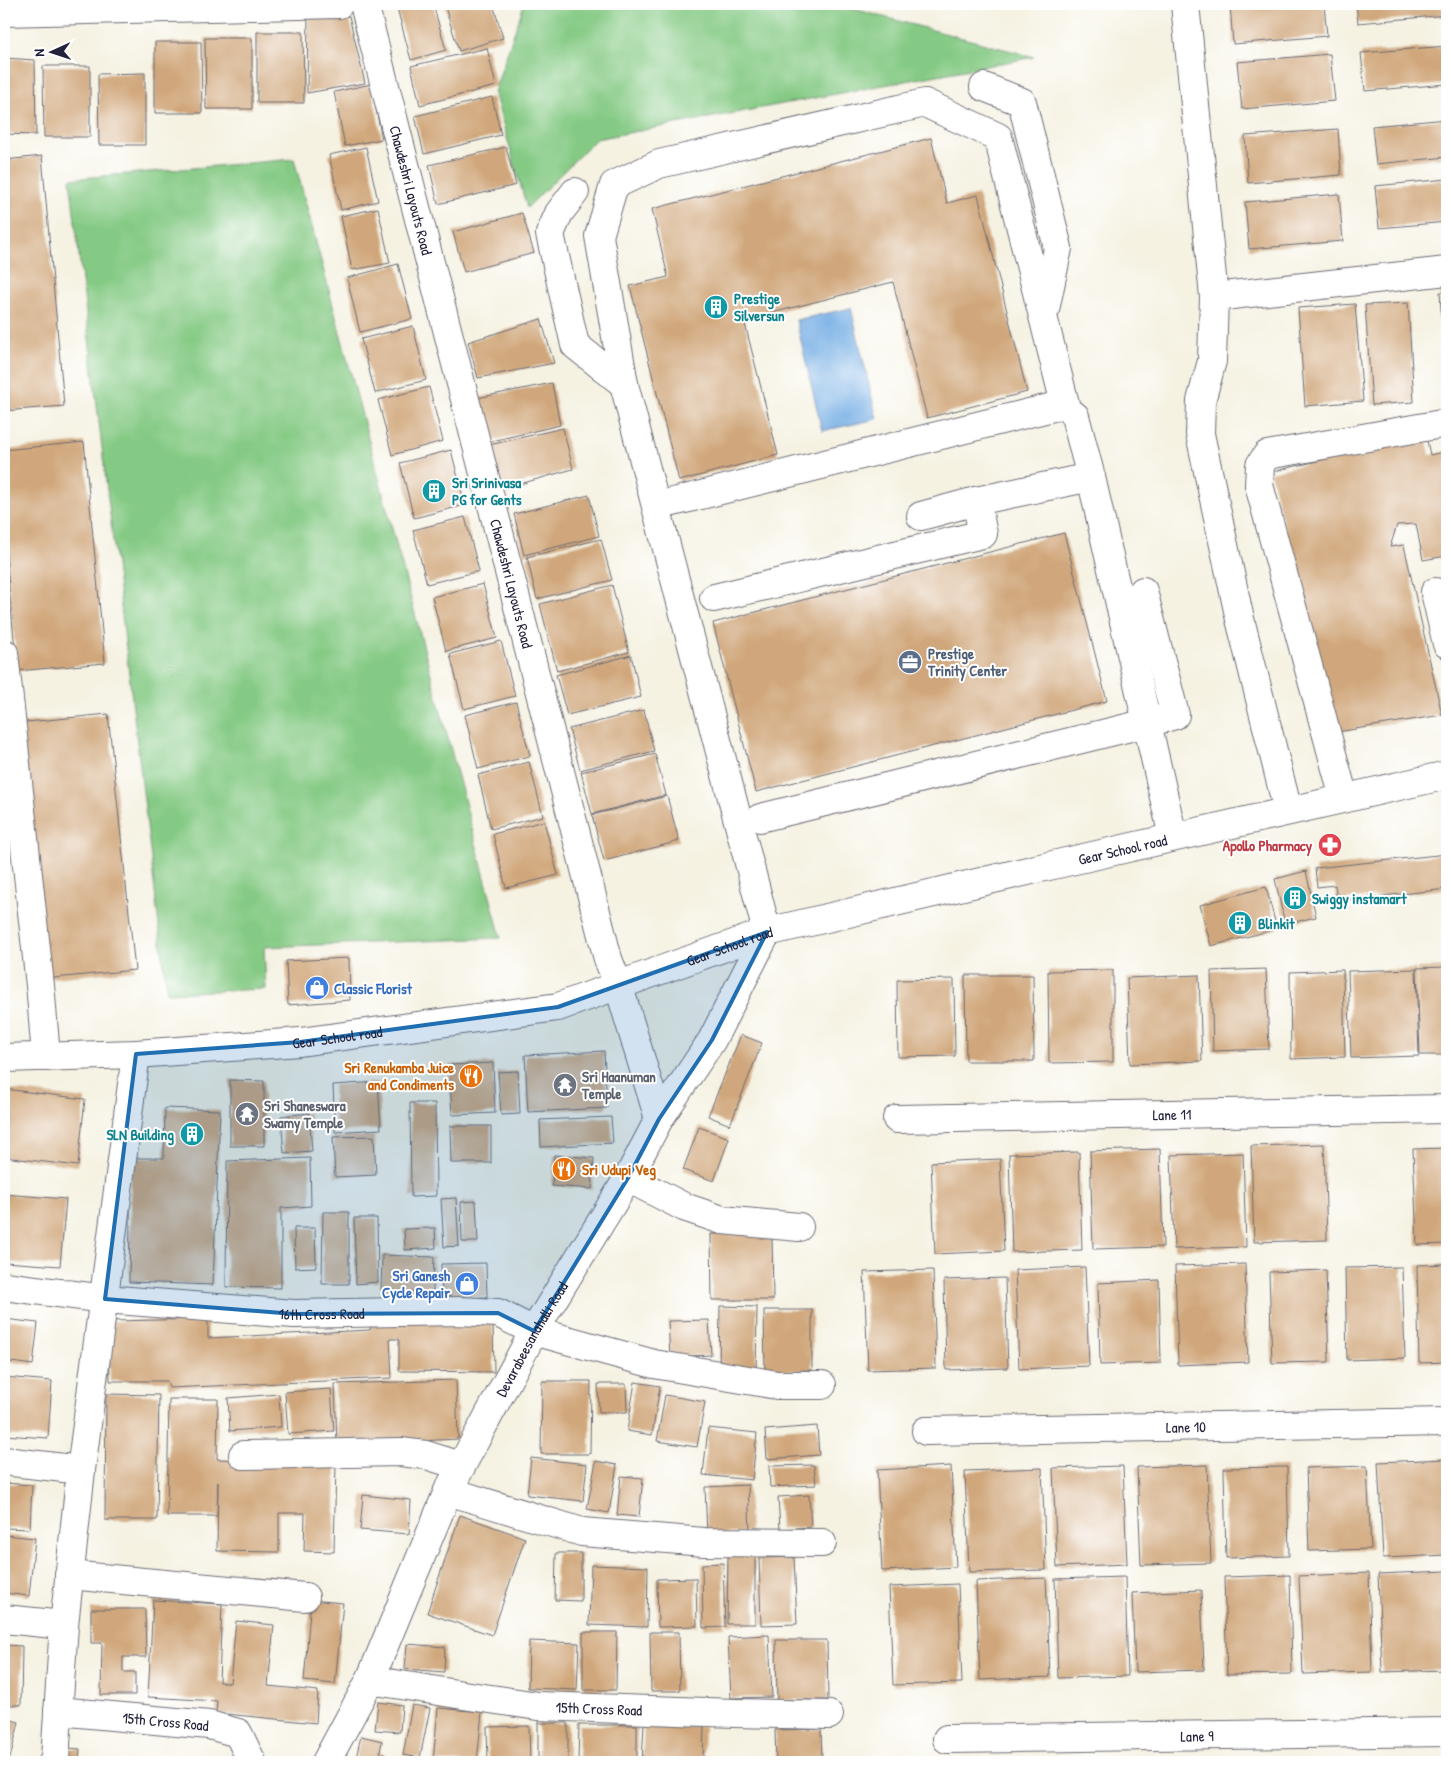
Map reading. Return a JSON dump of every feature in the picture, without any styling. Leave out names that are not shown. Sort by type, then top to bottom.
[{"type":"street","points":[[4,12],[81,7],[339,4]]},
{"type":"street","name":"Chawdeshri Layouts Road","points":[[364,4],[608,959],[619,987],[659,1119]]},
{"type":"street","points":[[1185,4],[1214,297],[1212,361],[1201,401],[1200,434],[1239,615],[1288,811]]},
{"type":"street","points":[[984,87],[1022,102],[1058,248],[1044,317]]},
{"type":"street","points":[[657,506],[1065,404],[998,137],[925,103],[659,164],[614,186],[600,236],[624,384],[768,932]]},
{"type":"street","points":[[575,192],[558,213],[550,234],[575,345],[624,384]]},
{"type":"street","points":[[1214,297],[1447,271]]},
{"type":"street","points":[[1075,416],[1091,477],[1173,837]]},
{"type":"street","points":[[1344,798],[1260,485],[1260,465],[1267,455],[1447,423]]},
{"type":"street","points":[[921,516],[976,501],[1091,477]]},
{"type":"street","points":[[714,598],[983,534],[976,501]]},
{"type":"street","points":[[760,818],[1175,715],[1144,591]]},
{"type":"street","points":[[1435,592],[1447,644]]},
{"type":"street","points":[[4,653],[41,994],[46,1057]]},
{"type":"street","name":"Gear School road","points":[[4,1058],[136,1054],[300,1042],[558,1007],[619,987],[768,932],[1447,775]]},
{"type":"street","name":"Devarabeesanahalli Road","points":[[326,1762],[370,1680],[448,1491],[461,1466],[534,1331],[628,1178],[659,1119],[712,1040],[768,932]]},
{"type":"street","points":[[52,1762],[54,1759],[64,1624],[82,1470],[136,1054]]},
{"type":"street","name":"Lane 11","points":[[897,1119],[1447,1109]]},
{"type":"street","points":[[628,1178],[684,1207],[722,1220],[799,1227]]},
{"type":"street","name":"16th Cross Road","points":[[4,1286],[105,1299],[294,1314],[498,1313],[534,1331],[654,1364],[777,1385],[822,1385]]},
{"type":"street","name":"Lane 10","points":[[926,1431],[1447,1422]]},
{"type":"street","points":[[243,1455],[400,1452],[426,1455],[461,1466]]},
{"type":"street","points":[[4,1462],[82,1470]]},
{"type":"street","points":[[448,1491],[582,1532],[704,1542],[822,1544]]},
{"type":"street","points":[[70,1576],[305,1597]]},
{"type":"street","points":[[4,1619],[64,1624]]},
{"type":"street","name":"15th Cross Road","points":[[370,1680],[538,1706],[735,1713],[830,1714]]},
{"type":"street","name":"15th Cross Road","points":[[58,1711],[209,1725],[238,1734],[252,1762]]},
{"type":"street","name":"Lane 9","points":[[947,1739],[1447,1732]]},
{"type":"highlighted area","points":[[767,932],[712,1040],[659,1119],[628,1178],[534,1331],[498,1313],[294,1314],[105,1299],[136,1054],[300,1042],[558,1007]]},
{"type":"green space","points":[[524,4],[835,4],[1034,57],[596,139],[527,208],[494,92]]},
{"type":"green space","points":[[294,159],[501,938],[264,947],[266,989],[167,993],[70,179]]},
{"type":"water","points":[[851,308],[877,419],[822,431],[796,320]]},
{"type":"building","points":[[396,4],[433,4],[446,50],[411,60]]},
{"type":"building","points":[[444,4],[493,4],[503,38],[459,51]]},
{"type":"building","points":[[1230,4],[1324,4],[1327,36],[1233,44]]},
{"type":"building","points":[[1356,4],[1447,4],[1447,15],[1358,23]]},
{"type":"building","points":[[308,13],[349,16],[365,83],[307,93]]},
{"type":"building","points":[[257,32],[303,32],[304,103],[257,103]]},
{"type":"building","points":[[205,38],[252,38],[252,109],[206,109]]},
{"type":"building","points":[[155,42],[201,42],[202,113],[155,113]]},
{"type":"building","points":[[1447,46],[1447,84],[1365,91],[1361,53]]},
{"type":"building","points":[[487,48],[496,86],[420,105],[411,66]]},
{"type":"building","points":[[1330,54],[1335,101],[1242,109],[1237,62]]},
{"type":"building","points":[[4,58],[35,60],[36,135],[4,134]]},
{"type":"building","points":[[43,66],[90,66],[90,137],[44,137]]},
{"type":"building","points":[[145,73],[145,145],[99,145],[98,74]]},
{"type":"building","points":[[371,84],[382,139],[345,146],[334,92]]},
{"type":"building","points":[[492,97],[501,135],[424,154],[415,116]]},
{"type":"building","points":[[1447,119],[1447,157],[1376,164],[1372,126]]},
{"type":"building","points":[[1338,129],[1341,175],[1248,183],[1245,136]]},
{"type":"building","name":"Prestige Silversun","points":[[931,138],[947,203],[978,195],[1027,392],[927,418],[893,282],[744,320],[778,455],[679,481],[630,286],[668,277],[652,209]]},
{"type":"building","points":[[366,147],[378,201],[341,210],[329,155]]},
{"type":"building","points":[[506,147],[516,185],[438,204],[429,165]]},
{"type":"building","points":[[42,156],[64,406],[4,411],[4,160]]},
{"type":"building","points":[[1447,179],[1447,222],[1379,228],[1375,186]]},
{"type":"building","points":[[1339,194],[1343,241],[1249,249],[1245,202]]},
{"type":"building","points":[[378,208],[390,263],[352,270],[341,216]]},
{"type":"building","points":[[522,213],[534,253],[464,272],[453,232]]},
{"type":"building","points":[[398,264],[412,319],[360,332],[347,278]]},
{"type":"building","points":[[1440,292],[1447,292],[1447,404],[1446,404]]},
{"type":"building","points":[[1408,303],[1414,402],[1372,405],[1365,305]]},
{"type":"building","points":[[1355,304],[1363,401],[1305,406],[1298,308]]},
{"type":"building","points":[[541,319],[554,363],[478,378],[468,342]]},
{"type":"building","points":[[413,326],[426,380],[375,393],[361,339]]},
{"type":"building","points":[[552,383],[560,425],[488,442],[477,398]]},
{"type":"building","points":[[429,387],[443,441],[392,455],[378,400]]},
{"type":"building","points":[[563,428],[573,469],[502,489],[489,445]]},
{"type":"building","points":[[1426,436],[1430,455],[1447,451],[1447,556],[1423,560],[1416,524],[1397,525],[1390,547],[1404,545],[1442,715],[1337,732],[1270,472]]},
{"type":"building","points":[[84,442],[105,663],[17,671],[4,533],[4,450]]},
{"type":"building","name":"Sri Srinivasa PG for Gents","points":[[451,450],[465,505],[414,518],[400,463]]},
{"type":"building","points":[[589,495],[599,536],[524,555],[514,514]]},
{"type":"building","points":[[465,517],[479,571],[427,584],[413,530]]},
{"type":"building","name":"Prestige Trinity Center","points":[[1064,533],[1107,701],[756,792],[713,623]]},
{"type":"building","points":[[601,539],[612,580],[537,599],[527,557]]},
{"type":"building","points":[[483,584],[497,638],[446,651],[432,597]]},
{"type":"building","points":[[612,585],[629,652],[557,671],[540,604]]},
{"type":"building","points":[[501,641],[515,696],[464,709],[450,654]]},
{"type":"building","points":[[631,655],[641,697],[567,715],[556,675]]},
{"type":"building","points":[[516,702],[530,756],[478,769],[465,715]]},
{"type":"building","points":[[644,710],[654,751],[580,770],[569,729]]},
{"type":"building","points":[[108,714],[135,970],[44,979],[17,723]]},
{"type":"building","points":[[655,754],[666,795],[592,814],[581,772]]},
{"type":"building","points":[[529,762],[543,816],[491,829],[478,775]]},
{"type":"building","points":[[667,796],[679,841],[604,861],[592,815]]},
{"type":"building","points":[[544,821],[558,875],[506,888],[493,834]]},
{"type":"building","points":[[1447,854],[1447,889],[1337,901],[1335,885],[1317,887],[1315,868]]},
{"type":"building","name":"Swiggy instamart","points":[[1306,871],[1316,917],[1285,924],[1275,879]]},
{"type":"building","name":"Blinkit","points":[[1266,887],[1277,929],[1211,946],[1200,905]]},
{"type":"building","points":[[349,958],[350,1000],[288,1005],[286,961]]},
{"type":"building","points":[[1447,967],[1447,1055],[1420,1055],[1417,968]]},
{"type":"building","points":[[1266,969],[1269,1049],[1213,1051],[1211,971]]},
{"type":"building","points":[[1416,969],[1419,1056],[1351,1058],[1348,971]]},
{"type":"building","points":[[1113,970],[1113,1062],[1049,1063],[1048,971]]},
{"type":"building","points":[[1343,970],[1345,1057],[1291,1059],[1290,972]]},
{"type":"building","points":[[965,975],[1033,975],[1034,1061],[966,1061]]},
{"type":"building","points":[[1199,975],[1202,1061],[1130,1064],[1127,978]]},
{"type":"building","points":[[954,979],[955,1056],[898,1057],[897,980]]},
{"type":"building","points":[[741,1035],[762,1043],[730,1125],[708,1116]]},
{"type":"building","points":[[604,1051],[607,1108],[528,1112],[525,1055]]},
{"type":"building","points":[[493,1063],[495,1113],[452,1115],[449,1065]]},
{"type":"building","points":[[518,1071],[520,1114],[501,1115],[498,1072]]},
{"type":"building","name":"Sri Shaneswara Swamy Temple","points":[[230,1080],[264,1081],[264,1146],[230,1146]]},
{"type":"building","points":[[378,1082],[381,1129],[335,1132],[333,1085]]},
{"type":"building","points":[[4,1089],[85,1099],[78,1166],[4,1157]]},
{"type":"building","points":[[410,1103],[435,1103],[436,1196],[411,1197]]},
{"type":"building","points":[[165,1108],[220,1110],[213,1285],[129,1282],[131,1158],[164,1158]]},
{"type":"building","points":[[309,1113],[312,1151],[284,1153],[281,1116]]},
{"type":"building","points":[[611,1117],[613,1143],[541,1147],[540,1120]]},
{"type":"building","points":[[450,1126],[491,1126],[491,1163],[451,1163]]},
{"type":"building","points":[[699,1127],[729,1138],[714,1181],[683,1170]]},
{"type":"building","points":[[374,1136],[376,1175],[335,1177],[333,1137]]},
{"type":"building","points":[[1324,1144],[1327,1240],[1254,1242],[1251,1146]]},
{"type":"building","points":[[1447,1148],[1447,1244],[1417,1245],[1413,1149]]},
{"type":"building","points":[[1160,1149],[1163,1247],[1093,1249],[1090,1151]]},
{"type":"building","points":[[1079,1152],[1082,1250],[1012,1252],[1009,1154]]},
{"type":"building","points":[[1243,1153],[1246,1247],[1174,1249],[1171,1155]]},
{"type":"building","points":[[554,1155],[594,1158],[592,1189],[552,1186]]},
{"type":"building","points":[[310,1158],[311,1206],[281,1208],[281,1288],[226,1287],[227,1161]]},
{"type":"building","points":[[1000,1159],[1004,1251],[935,1254],[931,1162]]},
{"type":"building","points":[[4,1194],[66,1199],[60,1266],[4,1262]]},
{"type":"building","points":[[456,1198],[459,1246],[444,1247],[441,1199]]},
{"type":"building","points":[[476,1201],[478,1242],[462,1242],[461,1202]]},
{"type":"building","points":[[323,1212],[349,1212],[349,1284],[322,1284]]},
{"type":"building","points":[[354,1218],[377,1218],[378,1282],[356,1284]]},
{"type":"building","points":[[294,1228],[315,1228],[316,1267],[295,1268]]},
{"type":"building","points":[[435,1228],[436,1248],[405,1250],[404,1229]]},
{"type":"building","points":[[711,1234],[772,1234],[773,1300],[712,1300]]},
{"type":"building","points":[[382,1255],[434,1257],[433,1292],[381,1290]]},
{"type":"building","points":[[486,1263],[487,1297],[442,1299],[441,1264]]},
{"type":"building","points":[[1245,1264],[1248,1362],[1178,1365],[1175,1266]]},
{"type":"building","points":[[1447,1264],[1447,1362],[1419,1363],[1417,1265]]},
{"type":"building","points":[[1085,1267],[1089,1366],[1019,1369],[1015,1270]]},
{"type":"building","points":[[1402,1267],[1405,1358],[1347,1360],[1345,1268]]},
{"type":"building","points":[[933,1270],[936,1368],[868,1370],[864,1272]]},
{"type":"building","points":[[1326,1270],[1329,1362],[1272,1363],[1269,1272]]},
{"type":"building","points":[[1005,1278],[1008,1368],[946,1370],[944,1280]]},
{"type":"building","points":[[1159,1280],[1161,1363],[1100,1365],[1098,1283]]},
{"type":"building","points":[[720,1306],[757,1307],[756,1374],[719,1373]]},
{"type":"building","points":[[764,1310],[812,1310],[812,1370],[765,1371]]},
{"type":"building","points":[[4,1319],[38,1323],[33,1365],[4,1361]]},
{"type":"building","points":[[208,1319],[208,1338],[370,1330],[371,1322],[493,1321],[494,1372],[399,1371],[399,1339],[390,1339],[392,1378],[169,1388],[167,1381],[110,1381],[109,1321]]},
{"type":"building","points":[[709,1320],[711,1355],[670,1357],[668,1321]]},
{"type":"building","points":[[4,1377],[52,1381],[48,1438],[4,1435]]},
{"type":"building","points":[[456,1380],[458,1439],[337,1445],[335,1384]]},
{"type":"building","points":[[542,1381],[591,1381],[590,1454],[541,1454]]},
{"type":"building","points":[[635,1382],[660,1386],[652,1435],[627,1431]]},
{"type":"building","points":[[598,1384],[626,1384],[627,1412],[599,1412]]},
{"type":"building","points":[[331,1389],[334,1431],[288,1434],[285,1392]]},
{"type":"building","points":[[106,1394],[159,1395],[157,1520],[105,1520]]},
{"type":"building","points":[[279,1394],[281,1427],[230,1431],[228,1398]]},
{"type":"building","points":[[665,1395],[705,1402],[697,1447],[657,1441]]},
{"type":"building","points":[[169,1399],[218,1399],[217,1459],[336,1463],[334,1552],[304,1551],[305,1513],[279,1513],[279,1552],[217,1551],[218,1482],[217,1516],[167,1516]]},
{"type":"building","points":[[817,1426],[819,1455],[767,1459],[765,1430]]},
{"type":"building","points":[[708,1428],[757,1433],[752,1480],[703,1475]]},
{"type":"building","points":[[531,1458],[587,1464],[583,1501],[527,1495]]},
{"type":"building","points":[[1446,1459],[1447,1555],[1383,1558],[1378,1462]]},
{"type":"building","points":[[596,1461],[617,1465],[609,1513],[587,1509]]},
{"type":"building","points":[[814,1465],[816,1485],[770,1487],[769,1466]]},
{"type":"building","points":[[1207,1465],[1211,1563],[1141,1565],[1137,1467]]},
{"type":"building","points":[[951,1466],[956,1567],[882,1571],[877,1470]]},
{"type":"building","points":[[1123,1466],[1127,1564],[1057,1567],[1053,1468]]},
{"type":"building","points":[[1367,1466],[1371,1549],[1309,1551],[1306,1468]]},
{"type":"building","points":[[1287,1467],[1289,1556],[1226,1558],[1224,1468]]},
{"type":"building","points":[[1042,1468],[1046,1570],[969,1572],[965,1471]]},
{"type":"building","points":[[621,1476],[643,1478],[639,1517],[617,1515]]},
{"type":"building","points":[[4,1483],[32,1485],[30,1529],[4,1528]]},
{"type":"building","points":[[748,1485],[750,1532],[707,1535],[705,1487]]},
{"type":"building","points":[[363,1495],[411,1500],[409,1534],[360,1530]]},
{"type":"building","points":[[809,1495],[811,1527],[780,1529],[778,1497]]},
{"type":"building","points":[[460,1515],[525,1538],[492,1635],[427,1613]]},
{"type":"building","points":[[4,1535],[35,1538],[29,1596],[4,1593]]},
{"type":"building","points":[[556,1553],[581,1553],[581,1601],[555,1600]]},
{"type":"building","points":[[728,1554],[755,1554],[755,1624],[727,1624]]},
{"type":"building","points":[[794,1557],[797,1624],[761,1625],[759,1558]]},
{"type":"building","points":[[723,1563],[725,1627],[703,1628],[702,1564]]},
{"type":"building","points":[[591,1565],[648,1567],[647,1627],[589,1625]]},
{"type":"building","points":[[1447,1571],[1447,1670],[1382,1672],[1378,1574]]},
{"type":"building","points":[[1369,1573],[1372,1672],[1303,1674],[1299,1576]]},
{"type":"building","points":[[1290,1575],[1292,1674],[1227,1675],[1224,1577]]},
{"type":"building","points":[[1125,1577],[1128,1676],[1058,1678],[1055,1579]]},
{"type":"building","points":[[696,1578],[697,1626],[658,1627],[657,1579]]},
{"type":"building","points":[[1046,1578],[1050,1677],[980,1680],[976,1581]]},
{"type":"building","points":[[958,1584],[962,1683],[893,1685],[889,1587]]},
{"type":"building","points":[[1201,1590],[1204,1670],[1135,1672],[1132,1593]]},
{"type":"building","points":[[153,1600],[222,1604],[219,1682],[230,1683],[236,1621],[274,1625],[268,1686],[318,1691],[316,1723],[216,1713],[217,1701],[148,1697]]},
{"type":"building","points":[[311,1600],[343,1603],[335,1684],[304,1681]]},
{"type":"building","points":[[91,1609],[145,1609],[146,1657],[123,1657],[123,1672],[135,1672],[135,1695],[101,1695],[102,1643],[91,1643]]},
{"type":"building","points":[[583,1632],[617,1632],[616,1690],[583,1690]]},
{"type":"building","points":[[650,1632],[679,1632],[680,1691],[651,1691]]},
{"type":"building","points":[[769,1635],[772,1697],[731,1698],[728,1637]]},
{"type":"building","points":[[776,1640],[827,1640],[828,1700],[777,1700]]},
{"type":"building","points":[[529,1641],[579,1643],[577,1690],[528,1688]]},
{"type":"building","points":[[407,1644],[445,1647],[444,1672],[405,1669]]},
{"type":"building","points":[[4,1645],[22,1646],[21,1705],[4,1705]]},
{"type":"building","points":[[378,1702],[402,1705],[400,1732],[375,1730]]},
{"type":"building","points":[[412,1705],[430,1708],[420,1758],[403,1755]]},
{"type":"building","points":[[438,1708],[482,1712],[477,1762],[433,1762]]},
{"type":"building","points":[[4,1718],[19,1722],[9,1762],[4,1762]]},
{"type":"building","points":[[538,1723],[568,1723],[568,1762],[538,1762]]},
{"type":"building","points":[[644,1724],[704,1726],[703,1762],[642,1762]]},
{"type":"building","points":[[579,1725],[637,1725],[637,1762],[578,1762]]},
{"type":"building","points":[[529,1726],[530,1762],[488,1762],[487,1727]]},
{"type":"building","points":[[821,1729],[822,1761],[776,1762],[775,1730]]},
{"type":"building","points":[[361,1736],[382,1741],[380,1752],[405,1762],[355,1762]]},
{"type":"building","points":[[58,1747],[80,1749],[79,1762],[57,1762]]},
{"type":"place","name":"Prestige Silversun","points":[[716,307]]},
{"type":"place","name":"Sri Srinivasa PG for Gents","points":[[434,491]]},
{"type":"place","name":"Prestige Trinity Center","points":[[910,662]]},
{"type":"place","name":"Apollo Pharmacy","points":[[1330,845]]},
{"type":"place","name":"Swiggy instamart","points":[[1295,898]]},
{"type":"place","name":"Blinkit","points":[[1240,923]]},
{"type":"place","name":"Classic Florist","points":[[317,988]]},
{"type":"place","name":"Sri Renukamba Juice and Condiments","points":[[471,1076]]},
{"type":"place","name":"Sri Haanuman Temple","points":[[565,1085]]},
{"type":"place","name":"Sri Shaneswara Swamy Temple","points":[[247,1114]]},
{"type":"place","name":"SLN Building","points":[[192,1134]]},
{"type":"place","name":"Sri Udupi Veg","points":[[564,1169]]},
{"type":"place","name":"Sri Ganesh Cycle Repair","points":[[467,1284]]}]
